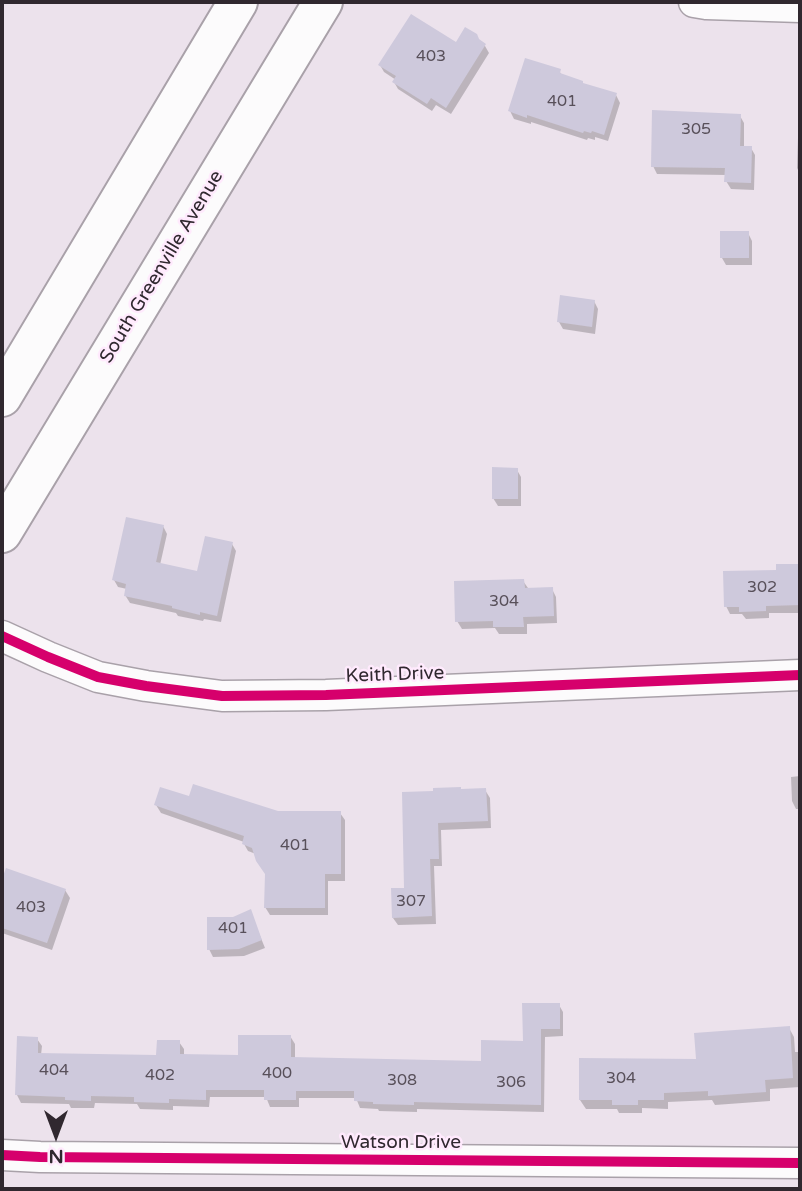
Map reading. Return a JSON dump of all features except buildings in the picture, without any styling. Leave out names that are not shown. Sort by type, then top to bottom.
[{"type":"main road","points":[[2,397],[238,2]]},
{"type":"main road","name":"South Greenville Avenue","points":[[2,533],[323,2]]},
{"type":"street","points":[[694,2],[800,7]]},
{"type":"street","name":"Keith Drive","points":[[2,636],[98,677],[222,696],[327,695],[800,675]]},
{"type":"street","name":"Watson Drive","points":[[2,1155],[800,1163]]},
{"type":"cycle path","points":[[2,636],[98,677],[222,696],[326,695],[800,675]]},
{"type":"cycle path","points":[[2,1155],[800,1163]]}]
